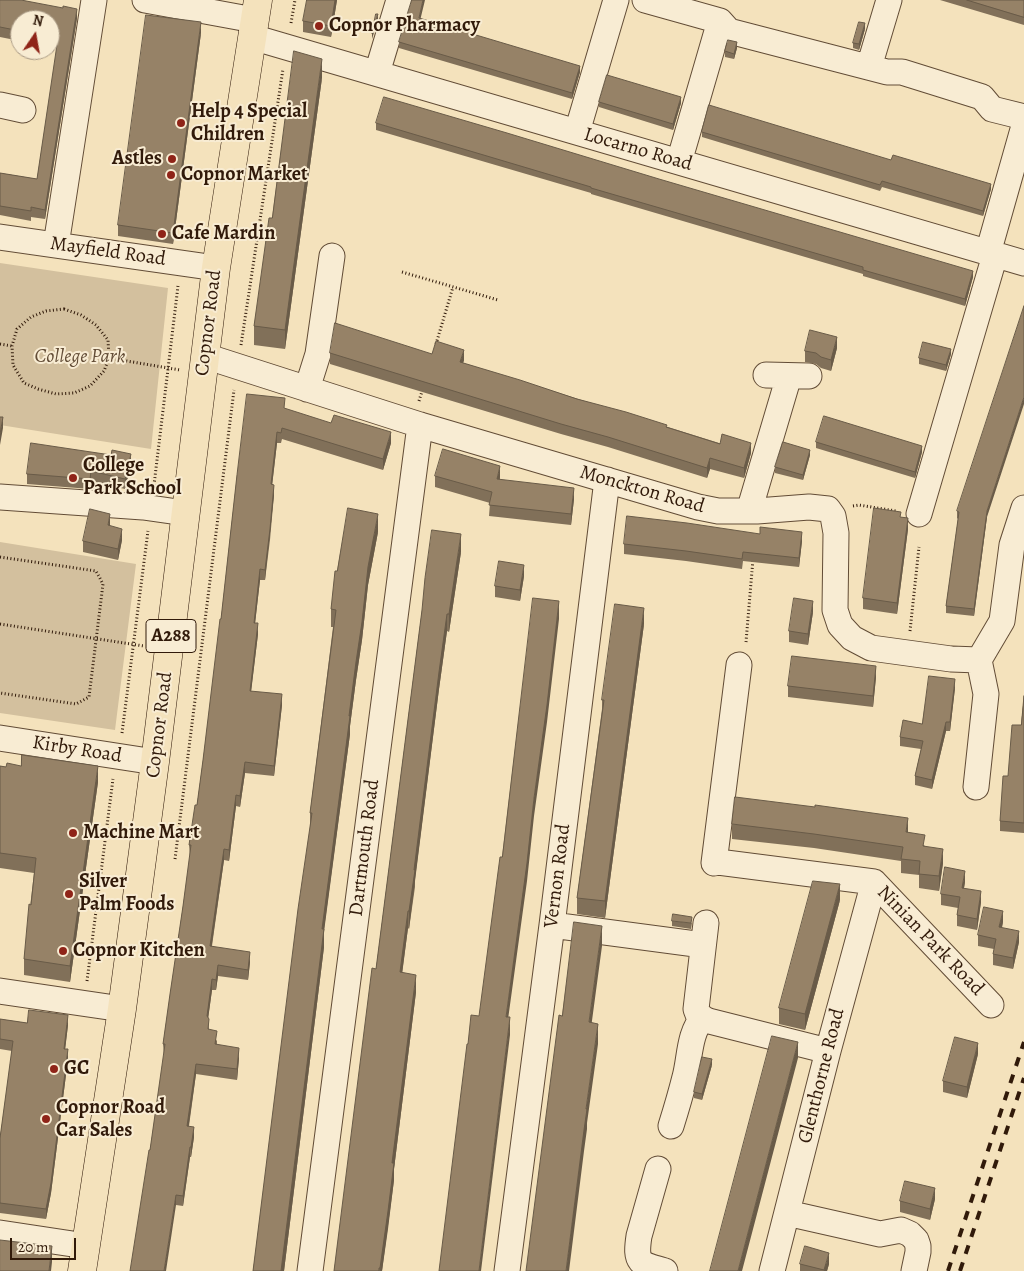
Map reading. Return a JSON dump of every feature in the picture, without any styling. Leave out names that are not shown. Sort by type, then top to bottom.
[{"type":"main road","name":"Copnor Road","points":[[84,1258],[122,1009],[155,762],[216,268],[255,19]]},
{"type":"street","points":[[56,245],[94,0]]},
{"type":"street","name":"Locarno Road","points":[[145,0],[255,19],[377,73],[1024,263]]},
{"type":"street","points":[[377,73],[399,0]]},
{"type":"street","points":[[577,132],[616,0]]},
{"type":"street","points":[[645,0],[720,21],[729,31],[887,72],[902,72],[982,97],[992,109],[1024,117]]},
{"type":"street","points":[[869,67],[889,0]]},
{"type":"street","points":[[679,162],[720,21]]},
{"type":"street","points":[[918,514],[992,254],[1024,126]]},
{"type":"street","name":"Mayfield Road","points":[[0,236],[216,268]]},
{"type":"street","points":[[307,389],[318,354],[332,256]]},
{"type":"street","name":"Monckton Road","points":[[204,365],[307,389],[416,424],[698,507],[718,511],[809,507],[828,508]]},
{"type":"street","points":[[749,511],[788,376]]},
{"type":"street","name":"Dartmouth Road","points":[[310,1271],[416,424]]},
{"type":"street","name":"Vernon Road","points":[[506,1271],[552,925],[606,480]]},
{"type":"street","points":[[0,497],[185,512]]},
{"type":"street","points":[[828,508],[833,516],[836,533],[835,610],[840,625],[852,638],[871,648],[951,659],[979,660]]},
{"type":"street","points":[[976,787],[986,694],[979,660],[1002,621],[1012,545],[1024,508]]},
{"type":"street","name":"Ninian Park Road","points":[[739,665],[714,863],[874,882],[991,1005]]},
{"type":"street","name":"Kirby Road","points":[[0,738],[155,762]]},
{"type":"street","name":"Glenthorne Road","points":[[772,1271],[828,1051],[874,882]]},
{"type":"street","points":[[552,925],[705,934],[696,1009],[700,1017],[828,1051]]},
{"type":"street","points":[[0,991],[122,1009]]},
{"type":"street","points":[[671,1126],[686,1075],[693,1036],[699,1022],[703,1018]]},
{"type":"street","points":[[658,1169],[638,1236],[638,1257],[641,1263],[664,1271]]},
{"type":"street","points":[[787,1213],[880,1234],[901,1230],[910,1234],[916,1240],[918,1246],[914,1271]]},
{"type":"street","points":[[0,1233],[84,1258]]},
{"type":"path","points":[[291,24],[294,0]]},
{"type":"path","points":[[240,351],[284,61]]},
{"type":"path","points":[[84,1004],[116,757],[122,733],[180,263]]},
{"type":"path","points":[[402,272],[498,300]]},
{"type":"path","points":[[434,350],[453,287]]},
{"type":"path","points":[[64,309],[81,315],[96,325],[108,340],[109,358],[104,371],[90,386],[74,393],[56,394],[38,389],[24,382],[13,365],[12,346],[17,329],[31,317],[46,311],[64,309]]},
{"type":"path","points":[[0,344],[12,346]]},
{"type":"path","points":[[109,358],[167,368],[204,365]]},
{"type":"path","points":[[175,859],[235,385]]},
{"type":"path","points":[[416,424],[423,386]]},
{"type":"path","points":[[828,508],[859,505],[918,514]]},
{"type":"path","points":[[908,653],[919,547]]},
{"type":"path","points":[[0,557],[96,571],[103,584],[89,697],[76,704],[0,693]]},
{"type":"path","points":[[0,624],[169,650]]},
{"type":"green space","name":"College Park","points":[[0,263],[168,288],[151,449],[0,425]]},
{"type":"green space","points":[[0,542],[136,564],[115,730],[0,713]]},
{"type":"building","points":[[0,0],[21,0],[77,9],[45,210],[31,207],[31,211],[0,206],[0,173],[37,179],[55,60],[60,60],[60,10],[10,10],[10,29],[0,27]]},
{"type":"building","points":[[307,0],[335,0],[331,26],[303,21]]},
{"type":"building","points":[[412,0],[423,0],[419,18],[580,66],[572,93],[399,42]]},
{"type":"building","points":[[967,0],[1024,0],[1024,17]]},
{"type":"building","points":[[376,14],[378,14],[372,33]]},
{"type":"building","points":[[146,15],[201,22],[173,233],[118,225]]},
{"type":"building","points":[[859,22],[865,23],[859,44],[853,43]]},
{"type":"building","points":[[728,40],[737,42],[734,54],[725,51]]},
{"type":"building","points":[[294,51],[322,59],[285,330],[254,326],[269,218],[272,218]]},
{"type":"building","points":[[607,75],[681,97],[673,124],[599,102]]},
{"type":"building","points":[[384,97],[973,271],[965,299],[376,123]]},
{"type":"building","points":[[709,105],[891,160],[893,155],[991,184],[983,211],[882,181],[880,185],[702,132]]},
{"type":"building","points":[[1024,306],[1024,397],[987,511],[974,609],[946,606],[959,512],[957,511]]},
{"type":"building","points":[[335,323],[432,354],[436,341],[464,350],[460,362],[577,399],[626,412],[720,444],[722,434],[751,443],[744,468],[710,458],[707,468],[330,353]]},
{"type":"building","points":[[810,330],[837,337],[831,360],[821,357],[816,353],[805,351]]},
{"type":"building","points":[[923,342],[951,349],[946,365],[919,358]]},
{"type":"building","points":[[247,394],[285,398],[284,408],[331,423],[334,415],[391,432],[383,459],[282,428],[281,433],[277,432],[271,484],[274,485],[270,529],[265,570],[260,569],[254,623],[258,623],[250,691],[282,694],[274,766],[245,762],[240,796],[236,795],[229,850],[224,849],[210,946],[250,952],[248,970],[218,965],[216,980],[212,979],[207,1016],[209,1019],[208,1029],[217,1031],[215,1044],[239,1048],[237,1069],[196,1064],[187,1126],[194,1127],[191,1147],[183,1196],[176,1195],[164,1271],[130,1271],[150,1150],[191,845],[189,845],[195,805],[197,805]]},
{"type":"building","points":[[824,416],[922,446],[915,472],[816,442]]},
{"type":"building","points":[[0,417],[3,417],[0,434]]},
{"type":"building","points":[[783,442],[810,450],[803,475],[775,467]]},
{"type":"building","points":[[31,443],[111,455],[112,450],[131,454],[125,479],[91,471],[90,479],[27,474]]},
{"type":"building","points":[[443,449],[500,466],[497,479],[574,488],[571,514],[489,505],[492,492],[435,476]]},
{"type":"building","points":[[348,508],[378,514],[368,567],[281,1271],[253,1271],[336,610],[331,609],[335,571],[337,571]]},
{"type":"building","points":[[874,508],[901,512],[900,517],[908,518],[897,603],[863,598]]},
{"type":"building","points":[[90,509],[110,514],[108,525],[122,529],[118,549],[83,541]]},
{"type":"building","points":[[627,516],[760,534],[760,527],[802,532],[799,558],[743,552],[742,559],[624,544]]},
{"type":"building","points":[[432,530],[461,534],[449,614],[447,614],[415,870],[400,972],[416,975],[392,1163],[394,1163],[388,1211],[379,1271],[334,1271],[372,968],[376,969]]},
{"type":"building","points":[[499,561],[524,565],[520,590],[495,586]]},
{"type":"building","points":[[533,598],[559,601],[506,1017],[510,1017],[479,1271],[439,1271],[471,1015],[479,1016],[500,857],[502,857]]},
{"type":"building","points":[[794,598],[813,601],[808,634],[789,631]]},
{"type":"building","points":[[615,604],[644,608],[605,901],[577,898]]},
{"type":"building","points":[[792,656],[876,666],[873,696],[788,686]]},
{"type":"building","points":[[929,676],[955,679],[950,722],[946,722],[932,780],[915,776],[923,741],[900,737],[903,720],[922,724]]},
{"type":"building","points":[[1024,696],[1024,823],[1000,821],[1003,776],[1008,776],[1012,725],[1021,725]]},
{"type":"building","points":[[22,755],[98,766],[70,966],[24,959],[29,904],[31,905],[36,858],[0,853],[0,766],[6,767],[7,763],[21,766]]},
{"type":"building","points":[[735,797],[815,807],[815,805],[908,818],[906,832],[925,835],[923,846],[943,849],[939,876],[919,874],[920,861],[901,859],[903,847],[732,824]]},
{"type":"building","points":[[945,867],[965,871],[962,888],[981,891],[977,919],[957,915],[960,897],[941,894]]},
{"type":"building","points":[[813,881],[840,884],[805,1014],[779,1008]]},
{"type":"building","points":[[984,907],[1003,911],[999,927],[1019,931],[1013,958],[993,954],[996,939],[978,935]]},
{"type":"building","points":[[673,914],[692,917],[691,923],[672,921]]},
{"type":"building","points":[[574,922],[602,926],[589,1022],[598,1024],[566,1271],[526,1271],[559,1015],[562,1016]]},
{"type":"building","points":[[29,1010],[68,1015],[64,1049],[68,1049],[46,1209],[0,1203],[0,1138],[13,1041],[0,1039],[0,1019],[27,1023]]},
{"type":"building","points":[[772,1036],[798,1042],[738,1271],[710,1271]]},
{"type":"building","points":[[955,1037],[978,1043],[967,1087],[943,1081]]},
{"type":"building","points":[[702,1057],[712,1059],[702,1094],[694,1092]]},
{"type":"building","points":[[905,1181],[935,1188],[930,1209],[900,1201]]},
{"type":"building","points":[[0,1240],[52,1246],[49,1271],[0,1271]]},
{"type":"building","points":[[805,1246],[829,1253],[824,1270],[800,1264]]},
{"type":"railway","points":[[948,1271],[1024,1042]]},
{"type":"railway","points":[[960,1271],[1024,1078]]},
{"type":"place","name":"Copnor Pharmacy","points":[[319,26]]},
{"type":"place","name":"Help 4 Special Children","points":[[181,123]]},
{"type":"place","name":"Astles","points":[[172,159]]},
{"type":"place","name":"Copnor Market","points":[[171,175]]},
{"type":"place","name":"Cafe Mardin","points":[[162,234]]},
{"type":"place","name":"College Park School","points":[[73,478]]},
{"type":"place","name":"Machine Mart","points":[[73,833]]},
{"type":"place","name":"Silver Palm Foods","points":[[69,894]]},
{"type":"place","name":"Copnor Kitchen","points":[[63,951]]},
{"type":"place","name":"GC","points":[[54,1069]]},
{"type":"place","name":"Copnor Road Car Sales","points":[[46,1119]]}]
